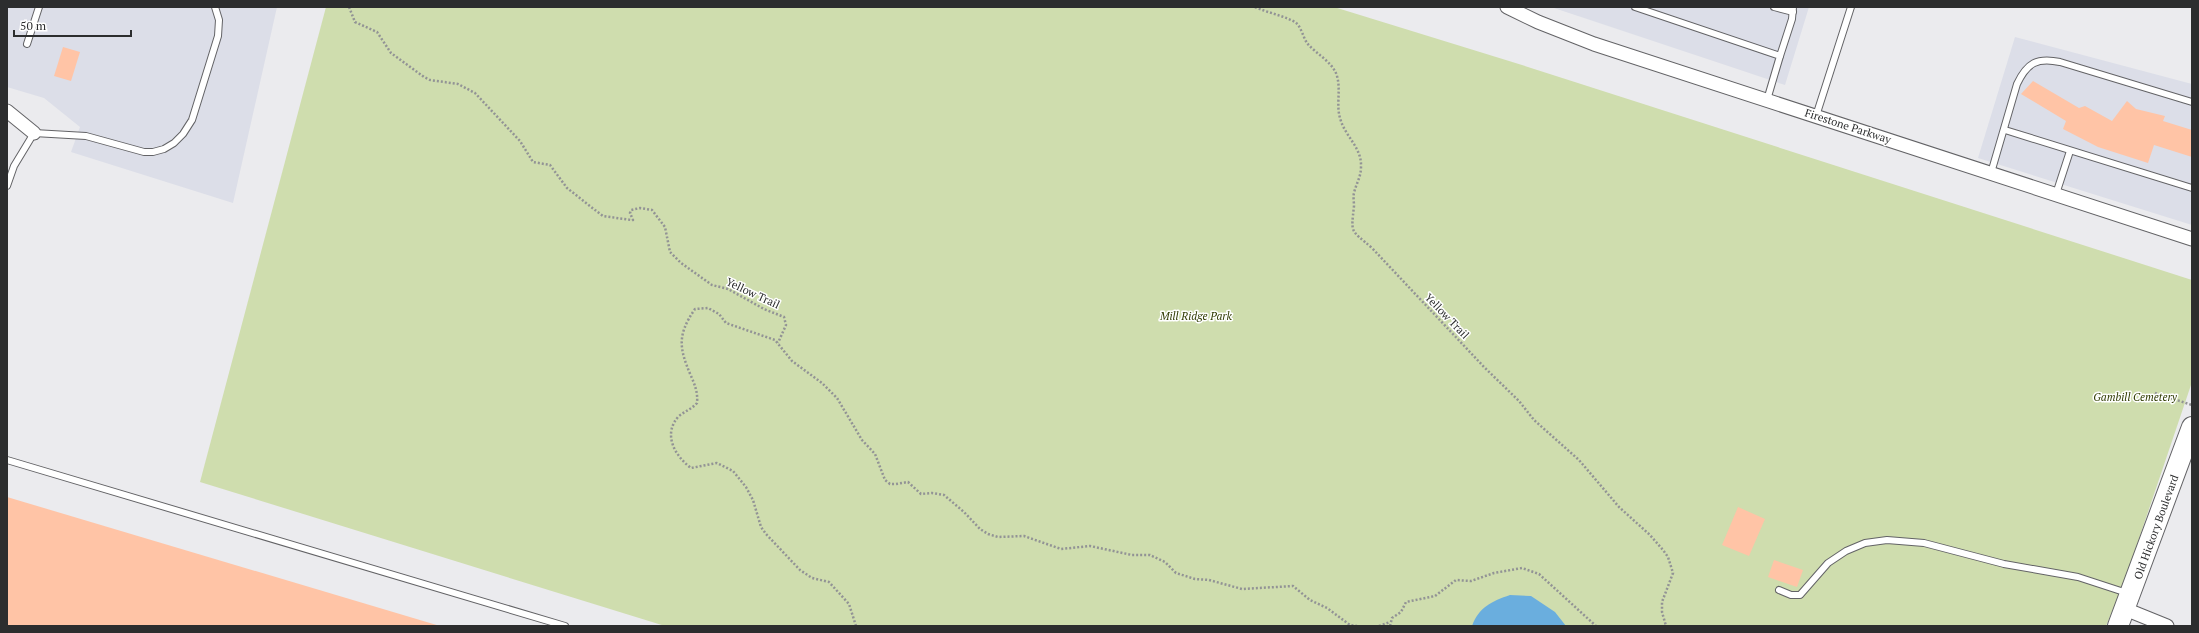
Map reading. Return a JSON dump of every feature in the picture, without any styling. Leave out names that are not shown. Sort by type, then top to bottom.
[{"type":"main road","name":"Old Hickory Boulevard","points":[[2125,610],[2192,427]]},
{"type":"street","name":"Firestone Parkway","points":[[1507,7],[1538,22],[1594,44],[2192,239]]},
{"type":"street","points":[[7,112],[34,133]]},
{"type":"street","points":[[2125,610],[2167,626]]},
{"type":"lane","points":[[27,44],[39,7]]},
{"type":"lane","points":[[7,186],[14,166],[34,133],[86,136],[144,152],[153,152],[174,143],[183,134],[192,120],[218,36],[219,20],[215,7]]},
{"type":"lane","points":[[1634,7],[1780,56]]},
{"type":"lane","points":[[1766,100],[1793,10],[1774,7]]},
{"type":"lane","points":[[1816,116],[1852,7]]},
{"type":"lane","points":[[1991,173],[2005,130],[2017,84],[2022,73],[2031,65],[2040,60],[2047,59],[2060,62],[2192,102]]},
{"type":"lane","points":[[2005,130],[2192,188]]},
{"type":"lane","points":[[2056,194],[2070,151]]},
{"type":"lane","points":[[7,460],[565,626]]},
{"type":"lane","points":[[1778,590],[1791,595],[1800,595],[1828,563],[1846,551],[1875,541],[1898,540],[1924,543],[2004,564],[2078,577],[2125,610]]},
{"type":"path","name":"Yellow Trail","points":[[349,7],[355,22],[377,32],[391,53],[399,60],[430,80],[450,81],[476,93],[520,141],[533,162],[550,165],[567,188],[603,216],[633,220],[630,213],[632,210],[640,208],[652,210],[665,227],[670,252],[681,263],[712,285],[728,289],[764,309],[784,317],[786,325],[778,343]]},
{"type":"path","name":"Yellow Trail","points":[[1255,7],[1278,14],[1296,23],[1307,43],[1328,63],[1337,75],[1340,118],[1346,133],[1356,146],[1361,157],[1359,181],[1354,194],[1351,218],[1351,226],[1356,234],[1372,248],[1484,367],[1520,401],[1534,420],[1579,460],[1630,519],[1650,535],[1663,550],[1668,557],[1673,573],[1662,602],[1663,618],[1666,626]]},
{"type":"path","points":[[856,626],[849,604],[829,582],[812,578],[800,570],[766,534],[750,494],[733,471],[717,462],[691,468],[673,450],[671,435],[674,426],[679,417],[697,403],[696,387],[681,349],[686,325],[695,309],[708,308],[719,314],[726,323],[765,338],[772,338],[778,343],[792,361],[822,383],[836,398],[862,440],[876,454],[885,480],[890,484],[908,482],[921,494],[932,493],[944,495],[988,534],[998,537],[1024,536],[1061,548],[1090,546],[1132,555],[1150,555],[1165,562],[1176,573],[1195,579],[1209,580],[1242,589],[1293,586],[1310,600],[1327,608],[1350,625],[1357,626]]},
{"type":"path","points":[[2155,393],[2192,405]]},
{"type":"path","points":[[1379,626],[1390,622],[1396,614],[1401,612],[1406,602],[1435,596],[1456,580],[1472,581],[1494,573],[1522,568],[1539,574],[1596,626]]},
{"type":"shaded area","points":[[7,7],[277,7],[233,203],[71,152],[80,127],[44,98],[7,87]]},
{"type":"shaded area","points":[[1551,7],[1809,7],[1785,85]]},
{"type":"shaded area","points":[[2015,37],[2192,84],[2192,225],[1978,158]]},
{"type":"green space","name":"Mill Ridge Park","points":[[326,7],[1334,7],[1522,65],[2192,280],[2192,382],[2124,583],[2106,626],[665,626],[200,482]]},
{"type":"water","points":[[1510,595],[1531,596],[1555,612],[1566,626],[1472,626],[1478,614],[1486,606]]},
{"type":"building","points":[[63,47],[80,52],[71,81],[54,76]]},
{"type":"building","points":[[2033,81],[2079,108],[2085,106],[2112,121],[2127,101],[2136,109],[2165,116],[2163,121],[2192,130],[2192,157],[2154,145],[2148,163],[2098,147],[2063,129],[2066,121],[2021,94]]},
{"type":"building","points":[[7,497],[440,626],[7,626]]},
{"type":"building","points":[[1738,507],[1765,519],[1749,556],[1722,545]]},
{"type":"building","points":[[1774,560],[1803,570],[1797,587],[1768,577]]},
{"type":"park label","name":"Gambill Cemetery","points":[[2135,397]]}]
